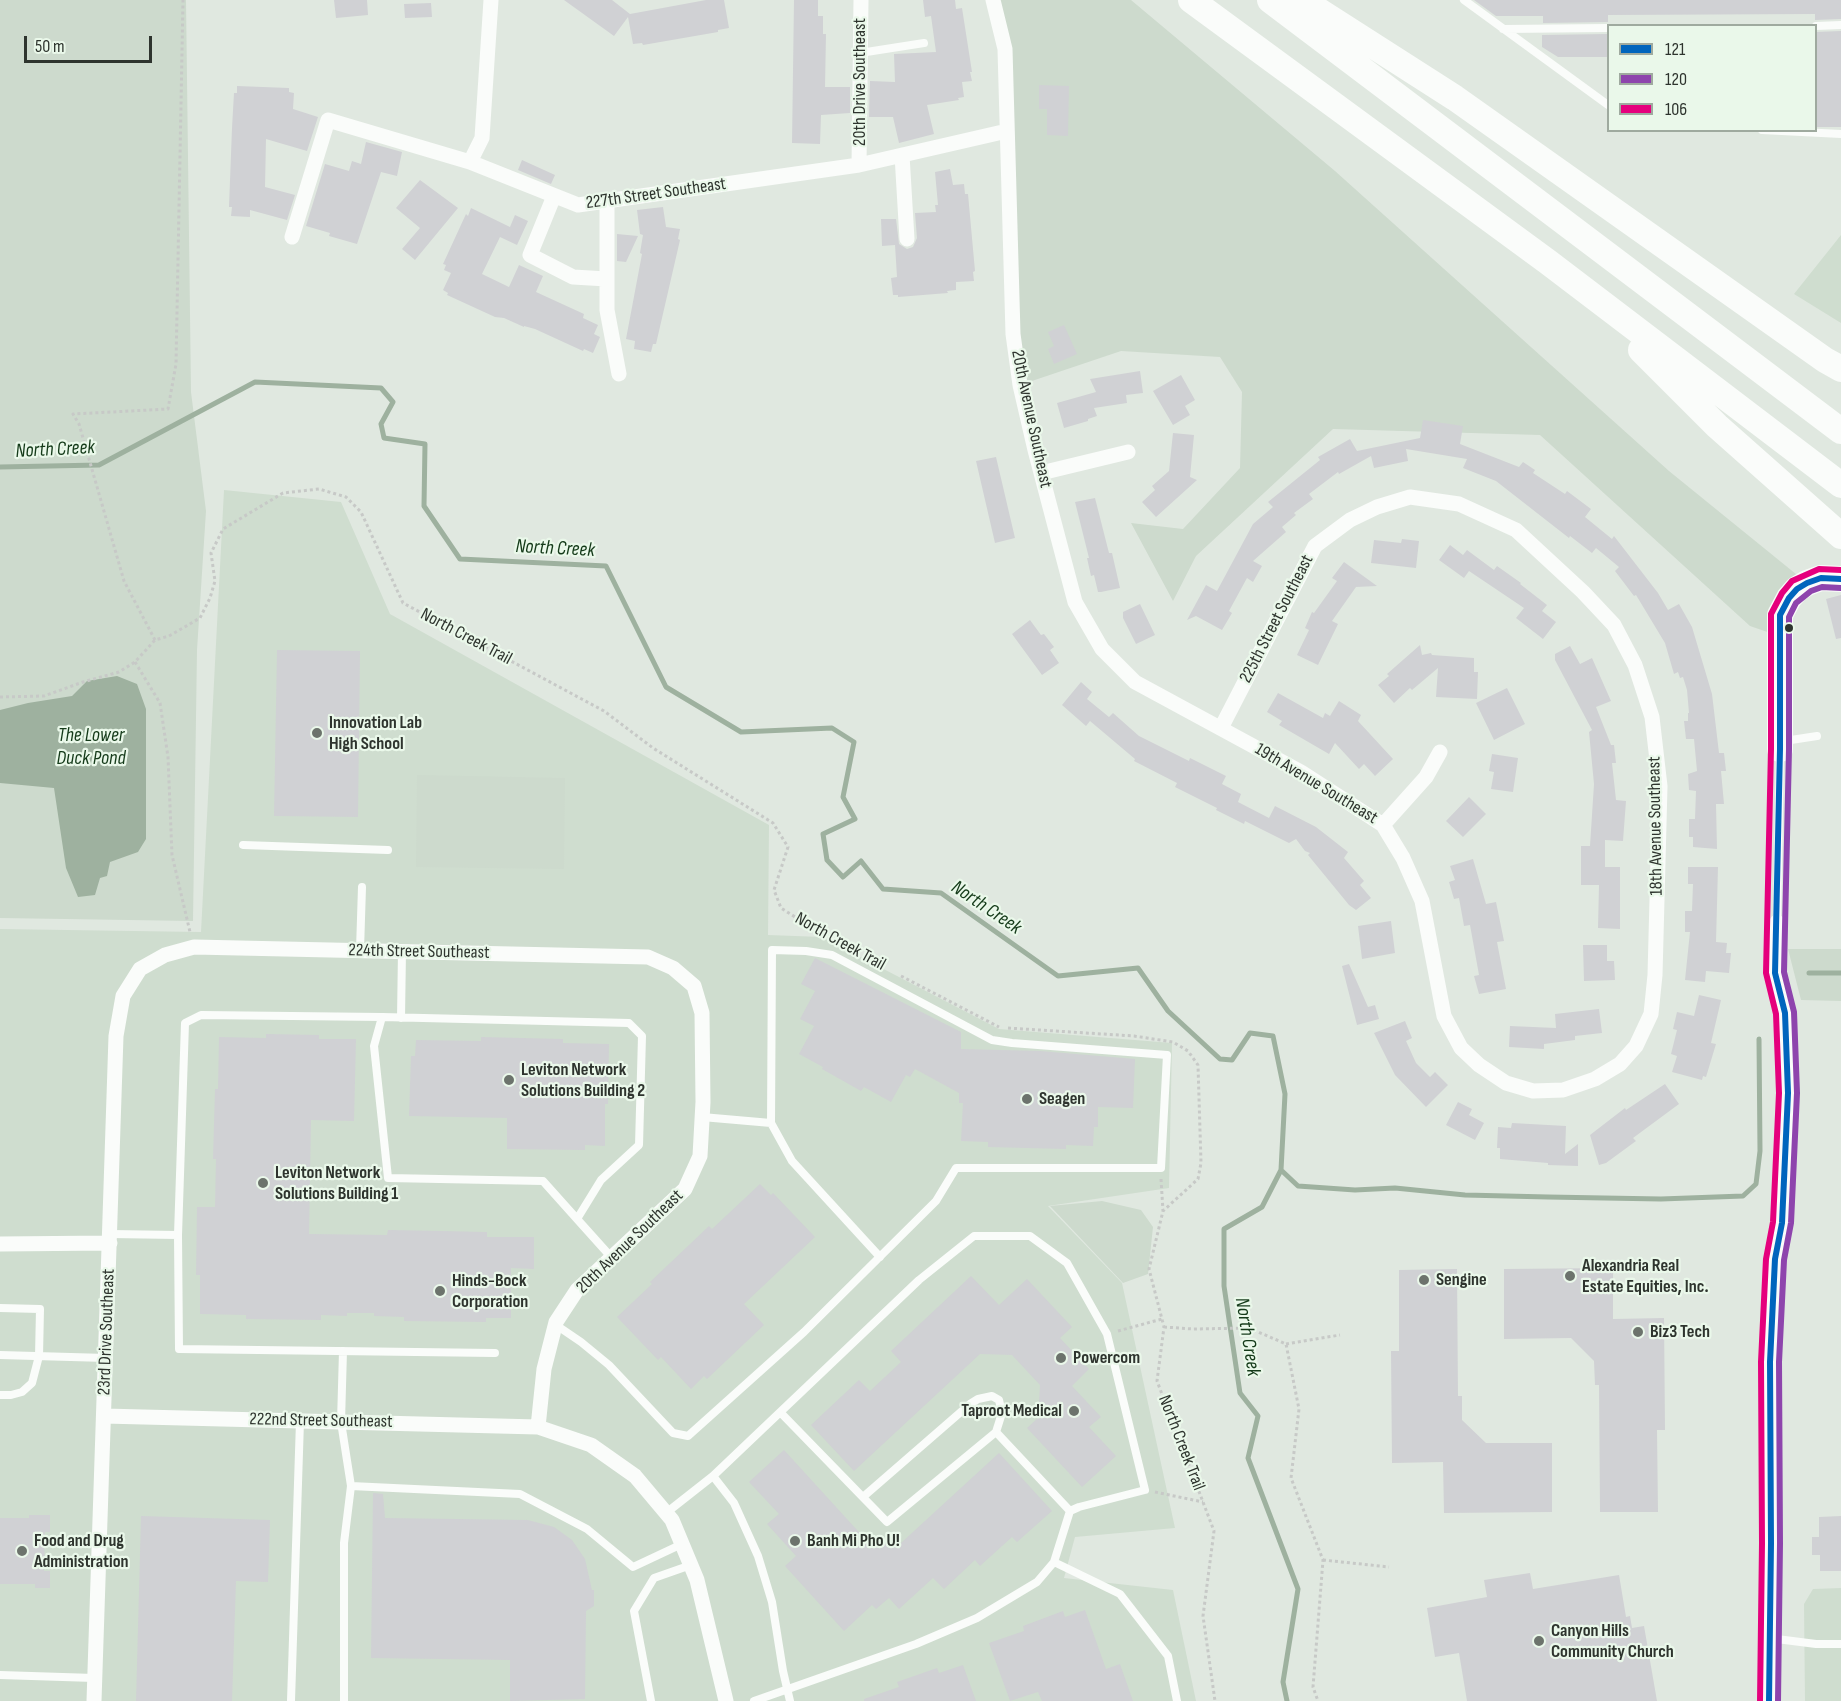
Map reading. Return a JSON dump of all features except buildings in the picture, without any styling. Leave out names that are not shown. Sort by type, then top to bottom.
[{"type":"highway","points":[[1191,0],[1548,262],[1841,485]]},
{"type":"highway","points":[[1211,0],[1404,136],[1603,283],[1735,386],[1841,474]]},
{"type":"highway","points":[[1270,0],[1841,431]]},
{"type":"highway","points":[[1296,0],[1841,412]]},
{"type":"highway","points":[[1302,0],[1455,98],[1835,367]]},
{"type":"highway","points":[[1548,262],[1717,426],[1841,536]]},
{"type":"highway","points":[[1780,749],[1780,615],[1789,598],[1807,583],[1821,578],[1841,579]]},
{"type":"street","points":[[470,162],[482,138],[491,0]]},
{"type":"street","name":"20th Drive Southeast","points":[[860,165],[861,0]]},
{"type":"street","name":"20th Avenue Southeast","points":[[993,0],[1005,49],[1013,334],[1020,385],[1075,602],[1102,649],[1135,682],[1221,728]]},
{"type":"street","name":"227th Street Southeast","points":[[292,237],[328,120],[470,162],[578,205],[860,165],[1007,131]]},
{"type":"street","points":[[902,155],[907,239]]},
{"type":"street","points":[[554,196],[530,255],[573,277],[608,279]]},
{"type":"street","points":[[607,201],[608,310],[619,374]]},
{"type":"street","points":[[1041,472],[1128,452]]},
{"type":"street","name":"225th Street Southeast","points":[[1221,728],[1315,546],[1350,520],[1377,507],[1410,497],[1458,504],[1516,530]]},
{"type":"street","name":"18th Avenue Southeast","points":[[1516,530],[1583,592],[1614,625],[1635,665],[1652,717],[1660,786],[1656,975],[1652,1014],[1636,1046],[1620,1064],[1595,1079],[1563,1090]]},
{"type":"street","name":"19th Avenue Southeast","points":[[1221,728],[1301,772],[1383,825],[1403,858],[1422,901],[1444,1016],[1461,1048],[1479,1065],[1506,1083],[1533,1091],[1563,1090]]},
{"type":"street","points":[[1383,825],[1426,777],[1440,752]]},
{"type":"street","points":[[1769,1701],[1770,1362],[1775,1259],[1782,1223],[1788,1093],[1785,1013],[1775,973],[1777,922]]},
{"type":"street","name":"224th Street Southeast","points":[[140,969],[165,955],[194,947],[648,957],[673,969],[694,986]]},
{"type":"street","name":"23rd Drive Southeast","points":[[94,1701],[116,1036],[123,996],[140,969]]},
{"type":"street","name":"20th Avenue Southeast","points":[[538,1427],[544,1369],[556,1325],[577,1290],[685,1190],[700,1156],[702,1013],[694,986]]},
{"type":"street","points":[[0,1244],[110,1238]]},
{"type":"street","name":"222nd Street Southeast","points":[[104,1416],[538,1427]]},
{"type":"street","points":[[538,1427],[591,1444],[635,1476],[672,1520],[697,1580],[726,1701]]},
{"type":"lane","points":[[1464,0],[1607,104]]},
{"type":"lane","points":[[1817,26],[1841,25]]},
{"type":"lane","points":[[1503,29],[1607,28]]},
{"type":"lane","points":[[860,53],[924,43]]},
{"type":"lane","points":[[1802,132],[1841,134]]},
{"type":"lane","points":[[1777,922],[1780,749],[1791,740],[1817,736]]},
{"type":"lane","points":[[243,844],[387,850]]},
{"type":"lane","points":[[360,950],[362,887]]},
{"type":"lane","points":[[556,1325],[609,1365],[673,1433],[688,1436],[804,1332],[880,1257],[936,1201],[956,1168],[1161,1168],[1167,1055],[992,1040],[832,955],[806,951],[772,950],[771,1123],[792,1161],[880,1257]]},
{"type":"lane","points":[[401,1018],[402,951]]},
{"type":"lane","points":[[495,1353],[179,1349],[178,1235],[185,1023],[201,1015],[629,1023],[642,1036],[639,1144],[601,1180],[577,1219]]},
{"type":"lane","points":[[382,1017],[374,1046],[388,1178],[543,1182],[612,1258]]},
{"type":"lane","points":[[702,1117],[771,1123]]},
{"type":"lane","points":[[110,1238],[178,1235]]},
{"type":"lane","points":[[666,1513],[713,1476],[919,1280],[974,1236],[1030,1236],[1067,1263],[1107,1334],[1145,1490],[1070,1511],[1054,1562],[1036,1582],[977,1618],[916,1644],[754,1701]]},
{"type":"lane","points":[[0,1308],[40,1309],[39,1356],[32,1383],[22,1392],[0,1395]]},
{"type":"lane","points":[[343,1351],[341,1422],[351,1486],[344,1543],[344,1701]]},
{"type":"lane","points":[[0,1355],[106,1358]]},
{"type":"lane","points":[[780,1412],[887,1522],[996,1432],[1002,1413],[999,1400],[992,1396],[970,1404],[863,1497]]},
{"type":"lane","points":[[291,1701],[300,1421]]},
{"type":"lane","points":[[996,1432],[1070,1511]]},
{"type":"lane","points":[[713,1476],[734,1503],[758,1556],[772,1602],[790,1701]]},
{"type":"lane","points":[[351,1486],[520,1494],[587,1529],[633,1567],[682,1544]]},
{"type":"lane","points":[[1054,1562],[1120,1594],[1168,1656],[1177,1701]]},
{"type":"lane","points":[[651,1701],[634,1611],[654,1578],[691,1565]]},
{"type":"lane","points":[[1769,1638],[1816,1644],[1841,1644]]},
{"type":"lane","points":[[0,1675],[94,1678]]},
{"type":"path","points":[[155,640],[124,581],[79,424],[73,414],[168,409],[176,364],[183,0]]},
{"type":"path","name":"North Creek Trail","points":[[0,697],[44,696],[119,672],[135,662],[155,640],[170,636],[200,618],[215,581],[211,553],[223,529],[284,493],[319,489],[346,497],[361,512],[403,603],[604,711],[652,748],[773,823],[788,847],[774,890],[781,908],[822,936],[840,945]]},
{"type":"path","points":[[135,662],[160,704],[168,757],[172,855],[194,947]]},
{"type":"path","name":"North Creek Trail","points":[[899,975],[999,1028],[1134,1036],[1173,1042],[1188,1051],[1197,1065],[1201,1163],[1197,1179],[1163,1210],[1149,1269],[1164,1327],[1157,1381],[1214,1531],[1203,1616],[1215,1701]]},
{"type":"path","points":[[1161,1168],[1163,1210]]},
{"type":"path","points":[[1107,1334],[1162,1319]]},
{"type":"path","points":[[1164,1327],[1249,1328],[1286,1344],[1340,1335]]},
{"type":"path","points":[[1286,1344],[1299,1409],[1291,1478],[1323,1560],[1313,1687],[1318,1701]]},
{"type":"path","points":[[1145,1490],[1203,1502]]},
{"type":"path","points":[[1323,1560],[1389,1567]]},
{"type":"shaded area","points":[[0,0],[186,0],[191,392],[206,511],[197,650],[193,921],[0,918]]},
{"type":"shaded area","points":[[993,0],[1131,0],[1335,171],[1669,471],[1807,583],[1779,636],[1750,626],[1540,435],[1333,429],[1196,556],[1173,601],[1131,523],[1183,529],[1240,468],[1242,392],[1220,357],[1121,351],[1020,385],[1005,49]]},
{"type":"shaded area","points":[[1841,235],[1841,323],[1794,294]]},
{"type":"shaded area","points":[[224,490],[341,502],[390,614],[769,825],[768,935],[822,937],[999,1029],[1172,1043],[1169,1188],[1048,1206],[1122,1283],[1175,1528],[1075,1537],[1064,1578],[1173,1590],[1196,1701],[0,1701],[0,929],[201,932]]},
{"type":"shaded area","points":[[417,775],[565,778],[564,869],[416,867]]},
{"type":"shaded area","points":[[1788,949],[1841,949],[1841,1001],[1801,1000]]},
{"type":"shaded area","points":[[1102,1201],[1141,1210],[1153,1227],[1148,1274],[1123,1283],[1050,1206]]},
{"type":"shaded area","points":[[1841,1588],[1841,1701],[1805,1701],[1804,1604],[1813,1589]]},
{"type":"water","name":"The Lower Duck Pond","points":[[117,676],[137,684],[146,709],[146,839],[138,852],[110,862],[107,876],[100,878],[95,895],[78,897],[66,868],[54,788],[0,783],[0,710],[72,696],[87,681]]},
{"type":"waterway","name":"North Creek","points":[[0,467],[99,465],[255,382],[381,388],[393,402],[381,424],[384,438],[425,444],[424,506],[460,559],[606,566],[666,687],[741,732],[832,728],[854,742],[843,797],[855,819],[823,834],[827,860],[843,877],[861,861],[883,889],[941,893],[1058,976],[1138,968],[1168,1011],[1220,1059],[1232,1060],[1250,1033],[1273,1036],[1285,1094],[1281,1170],[1262,1207],[1224,1229],[1224,1286],[1240,1393],[1258,1416],[1248,1458],[1298,1589],[1283,1682],[1287,1701]]},
{"type":"waterway","points":[[1809,973],[1841,973]]},
{"type":"waterway","points":[[1281,1170],[1298,1186],[1355,1190],[1395,1188],[1465,1195],[1661,1199],[1743,1196],[1756,1184],[1760,1151],[1759,1039]]},
{"type":"transit line","name":"106","points":[[1760,1701],[1761,1362],[1766,1259],[1773,1222],[1779,1093],[1776,1014],[1766,973],[1771,749],[1771,614],[1782,593],[1792,581],[1819,569],[1841,570]]},
{"type":"transit line","name":"121","points":[[1769,1701],[1770,1362],[1775,1259],[1782,1223],[1788,1093],[1785,1013],[1775,973],[1780,749],[1780,615],[1789,598],[1807,583],[1821,578],[1841,579]]},
{"type":"transit line","name":"120","points":[[1778,1701],[1779,1362],[1784,1260],[1791,1223],[1797,1093],[1794,1012],[1784,972],[1789,749],[1789,617],[1796,603],[1811,591],[1822,587],[1841,588]]},
{"type":"place","name":"Innovation Lab High School","points":[[317,733]]},
{"type":"place","name":"Leviton Network Solutions Building 2","points":[[509,1080]]},
{"type":"place","name":"Seagen","points":[[1027,1099]]},
{"type":"place","name":"Leviton Network Solutions Building 1","points":[[263,1183]]},
{"type":"place","name":"Alexandria Real Estate Equities, Inc.","points":[[1570,1276]]},
{"type":"place","name":"Sengine","points":[[1424,1280]]},
{"type":"place","name":"Hinds-Bock Corporation","points":[[440,1291]]},
{"type":"place","name":"Biz3 Tech","points":[[1638,1332]]},
{"type":"place","name":"Powercom","points":[[1061,1358]]},
{"type":"place","name":"Taproot Medical","points":[[1074,1411]]},
{"type":"place","name":"Banh Mi Pho U!","points":[[795,1541]]},
{"type":"place","name":"Food and Drug Administration","points":[[22,1551]]},
{"type":"place","name":"Canyon Hills Community Church","points":[[1539,1641]]}]
